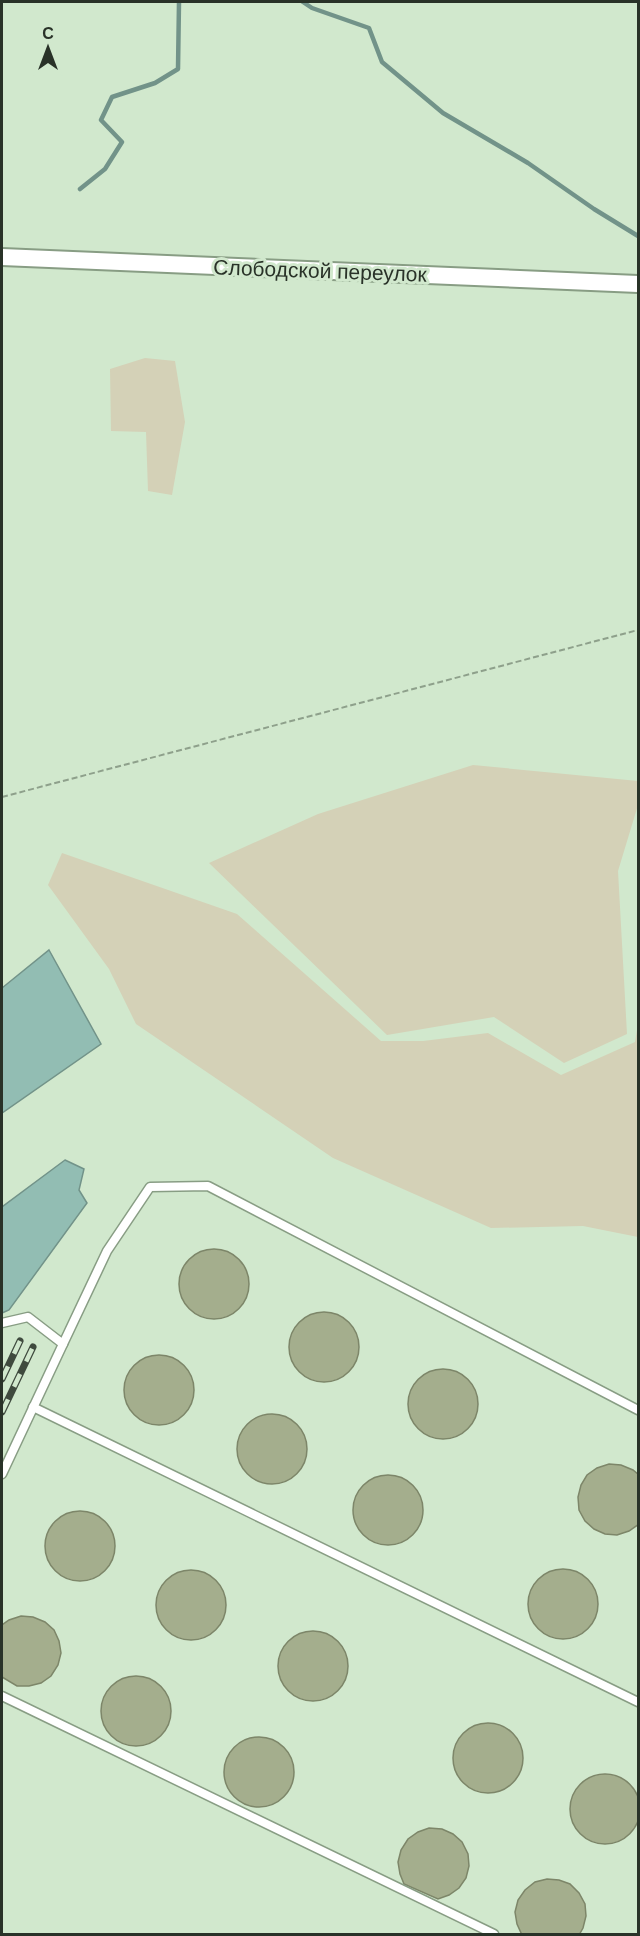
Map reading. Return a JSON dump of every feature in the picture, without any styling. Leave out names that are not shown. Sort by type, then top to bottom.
[{"type":"street","name":"Слободской переулок","points":[[2,257],[639,284]]},
{"type":"lane","points":[[2,1474],[107,1251],[150,1187],[208,1186],[639,1410]]},
{"type":"lane","points":[[2,1323],[28,1317],[63,1344]]},
{"type":"lane","points":[[33,1407],[639,1702]]},
{"type":"lane","points":[[2,1696],[494,1935]]},
{"type":"path","points":[[2,797],[639,630]]},
{"type":"shaded area","points":[[145,358],[175,361],[185,422],[172,495],[148,491],[146,432],[111,431],[110,369]]},
{"type":"shaded area","points":[[473,765],[638,781],[638,805],[618,871],[627,1034],[564,1063],[494,1017],[387,1035],[209,863],[318,814]]},
{"type":"shaded area","points":[[62,853],[237,914],[381,1041],[423,1041],[488,1033],[561,1075],[635,1042],[638,1024],[638,1237],[583,1226],[491,1228],[333,1158],[136,1024],[109,969],[48,885]]},
{"type":"water","points":[[49,950],[101,1044],[2,1113],[2,988]]},
{"type":"water","points":[[65,1160],[84,1169],[79,1190],[87,1203],[9,1310],[2,1313],[2,1207]]},
{"type":"building","points":[[207,1249],[221,1249],[234,1255],[243,1264],[249,1277],[247,1297],[239,1309],[221,1319],[207,1319],[194,1313],[185,1304],[179,1291],[179,1277],[185,1264],[194,1255]]},
{"type":"building","points":[[317,1312],[331,1312],[344,1318],[353,1327],[359,1340],[357,1360],[349,1372],[331,1382],[317,1382],[304,1376],[295,1367],[289,1354],[289,1340],[295,1327],[304,1318]]},
{"type":"building","points":[[152,1355],[166,1355],[179,1361],[188,1370],[194,1383],[192,1403],[184,1415],[166,1425],[152,1425],[139,1419],[130,1410],[124,1397],[124,1383],[130,1370],[139,1361]]},
{"type":"building","points":[[436,1369],[450,1369],[463,1375],[472,1384],[478,1397],[476,1417],[468,1429],[450,1439],[436,1439],[423,1433],[414,1424],[408,1411],[408,1397],[414,1384],[423,1375]]},
{"type":"building","points":[[265,1414],[279,1414],[292,1420],[301,1429],[307,1442],[305,1462],[297,1474],[279,1484],[265,1484],[252,1478],[243,1469],[237,1456],[237,1442],[243,1429],[252,1420]]},
{"type":"building","points":[[609,1464],[621,1465],[639,1475],[639,1524],[617,1535],[605,1534],[594,1529],[585,1521],[579,1510],[578,1497],[587,1475]]},
{"type":"building","points":[[381,1475],[395,1475],[408,1481],[417,1490],[423,1503],[421,1523],[413,1535],[395,1545],[381,1545],[368,1539],[359,1530],[353,1517],[353,1503],[359,1490],[368,1481]]},
{"type":"building","points":[[73,1511],[87,1511],[100,1517],[109,1526],[115,1539],[113,1559],[105,1571],[87,1581],[73,1581],[60,1575],[51,1566],[45,1553],[45,1539],[51,1526],[60,1517]]},
{"type":"building","points":[[556,1569],[570,1569],[583,1575],[592,1584],[598,1597],[596,1617],[588,1629],[570,1639],[556,1639],[543,1633],[534,1624],[528,1611],[528,1597],[534,1584],[543,1575]]},
{"type":"building","points":[[184,1570],[198,1570],[211,1576],[220,1585],[226,1598],[224,1618],[216,1630],[198,1640],[184,1640],[171,1634],[162,1625],[156,1612],[156,1598],[162,1585],[171,1576]]},
{"type":"building","points":[[21,1616],[33,1617],[45,1622],[54,1630],[61,1653],[58,1665],[51,1676],[41,1683],[29,1686],[17,1686],[2,1677],[2,1625]]},
{"type":"building","points":[[306,1631],[320,1631],[333,1637],[342,1646],[348,1659],[346,1679],[338,1691],[320,1701],[306,1701],[293,1695],[284,1686],[278,1673],[278,1659],[284,1646],[293,1637]]},
{"type":"building","points":[[129,1676],[143,1676],[156,1682],[165,1691],[171,1704],[169,1724],[161,1736],[143,1746],[129,1746],[116,1740],[107,1731],[101,1718],[101,1704],[107,1691],[116,1682]]},
{"type":"building","points":[[481,1723],[495,1723],[508,1729],[517,1738],[523,1751],[521,1771],[513,1783],[495,1793],[481,1793],[468,1787],[459,1778],[453,1765],[453,1751],[459,1738],[468,1729]]},
{"type":"building","points":[[259,1737],[272,1740],[284,1747],[291,1759],[294,1772],[291,1785],[284,1797],[272,1804],[259,1807],[246,1804],[234,1797],[227,1785],[224,1772],[227,1759],[234,1747],[246,1740]]},
{"type":"building","points":[[605,1774],[618,1777],[630,1784],[637,1796],[640,1809],[637,1822],[630,1834],[618,1841],[605,1844],[592,1841],[580,1834],[573,1822],[570,1809],[573,1796],[580,1784],[592,1777]]},
{"type":"building","points":[[429,1828],[442,1829],[453,1834],[462,1842],[468,1854],[469,1866],[466,1878],[459,1888],[438,1899],[404,1884],[398,1862],[401,1850],[408,1839]]},
{"type":"building","points":[[547,1879],[570,1884],[579,1893],[585,1904],[586,1916],[579,1935],[522,1935],[515,1912],[518,1900],[535,1882]]},
{"type":"waterway","points":[[80,189],[105,169],[122,142],[101,120],[112,97],[155,83],[178,69],[179,2]]},
{"type":"waterway","points":[[303,2],[312,8],[369,28],[382,62],[443,113],[528,163],[594,209],[638,236]]},
{"type":"railway","points":[[2,1379],[20,1341]]},
{"type":"railway","points":[[2,1412],[33,1347]]}]
